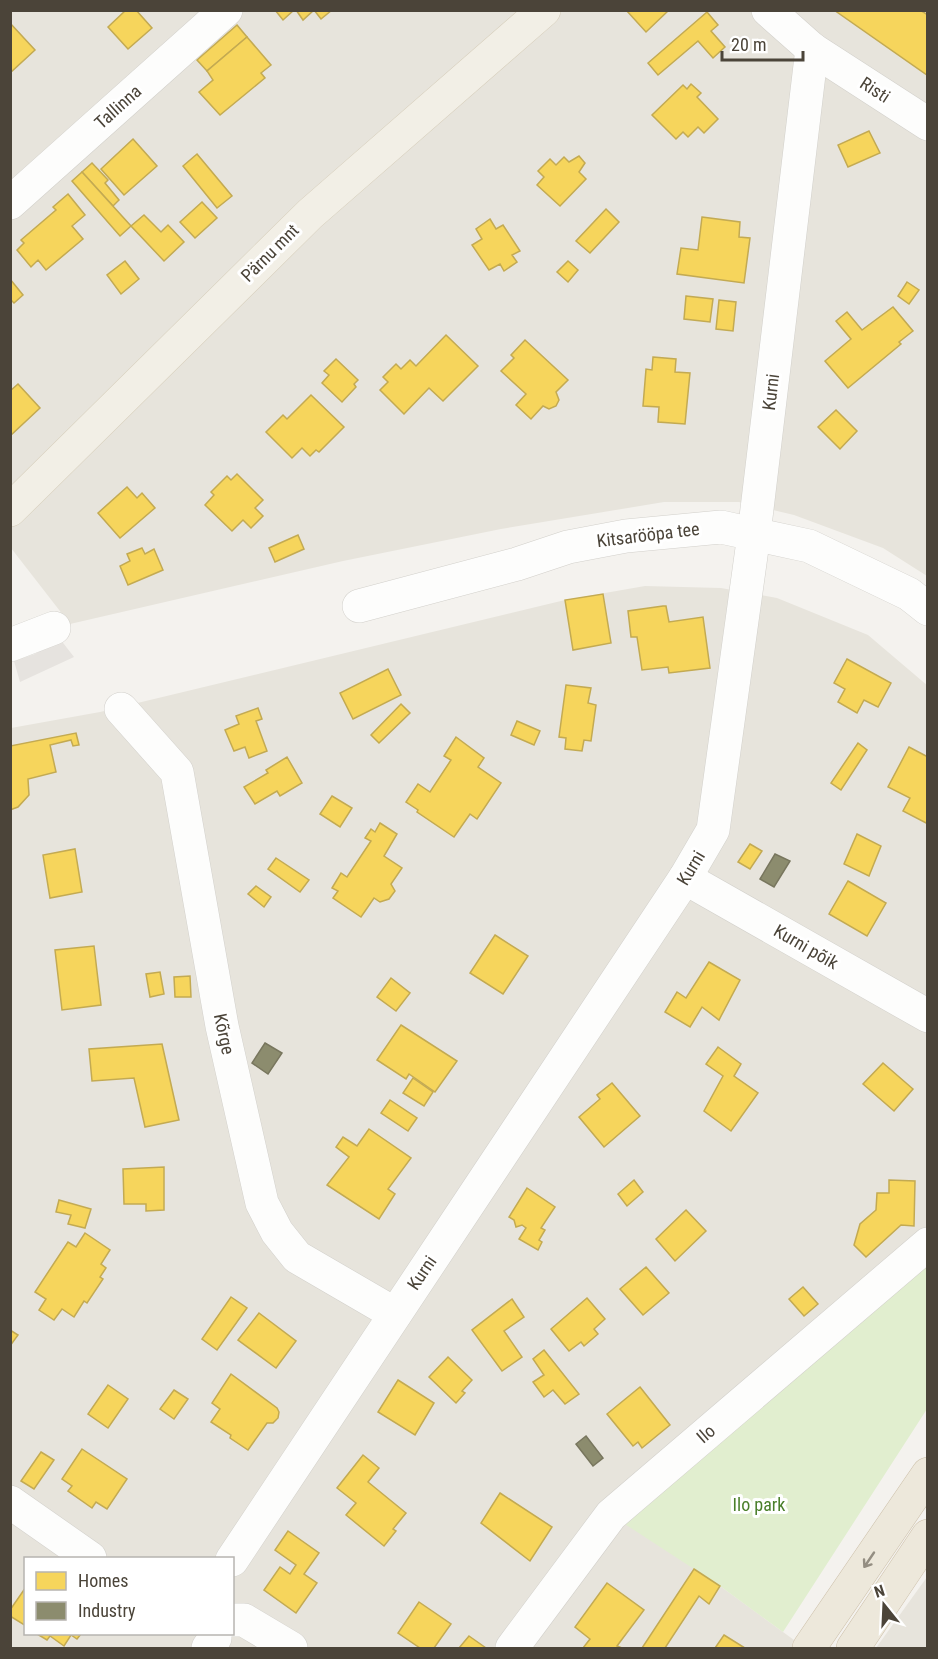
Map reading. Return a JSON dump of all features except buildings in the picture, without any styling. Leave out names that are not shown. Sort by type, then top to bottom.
[{"type":"highway","points":[[809,1648],[927,1474]]},
{"type":"highway","points":[[854,1648],[927,1536]]},
{"type":"main road","name":"Pärnu mnt","points":[[10,510],[309,214],[544,10]]},
{"type":"street","name":"Tallinna","points":[[10,203],[226,10]]},
{"type":"street","name":"Risti","points":[[768,10],[813,49],[927,124]]},
{"type":"street","name":"Kurni","points":[[234,1557],[686,878],[713,830],[754,534],[813,49]]},
{"type":"street","name":"Kitsarööpa tee","points":[[359,606],[517,564],[568,547],[626,536],[721,527],[809,546],[909,594],[927,609]]},
{"type":"street","points":[[10,645],[54,628]]},
{"type":"street","name":"Kõrge","points":[[121,709],[177,772],[222,1026],[262,1203],[277,1232],[297,1257],[395,1314]]},
{"type":"street","name":"Kurni põik","points":[[686,878],[927,1016]]},
{"type":"street","name":"Ilo","points":[[512,1648],[611,1515],[927,1244]]},
{"type":"street","points":[[10,1502],[89,1557]]},
{"type":"street","points":[[234,1620],[244,1620],[291,1648]]},
{"type":"street","points":[[208,1648],[215,1638],[214,1635]]},
{"type":"shaded area","points":[[10,11],[927,11],[927,576],[883,548],[794,515],[739,502],[664,502],[501,529],[343,561],[70,624],[11,548]]},
{"type":"shaded area","points":[[645,586],[721,588],[777,598],[868,635],[928,686],[927,1244],[720,1586],[805,1648],[11,1648],[11,728],[100,712],[565,600]]},
{"type":"shaded area","points":[[60,639],[74,657],[20,682],[14,661],[35,654]]},
{"type":"shaded area","points":[[927,1577],[927,1648],[876,1648]]},
{"type":"green space","name":"Ilo park","points":[[927,1244],[927,1409],[783,1632],[720,1586],[611,1515]]}]
